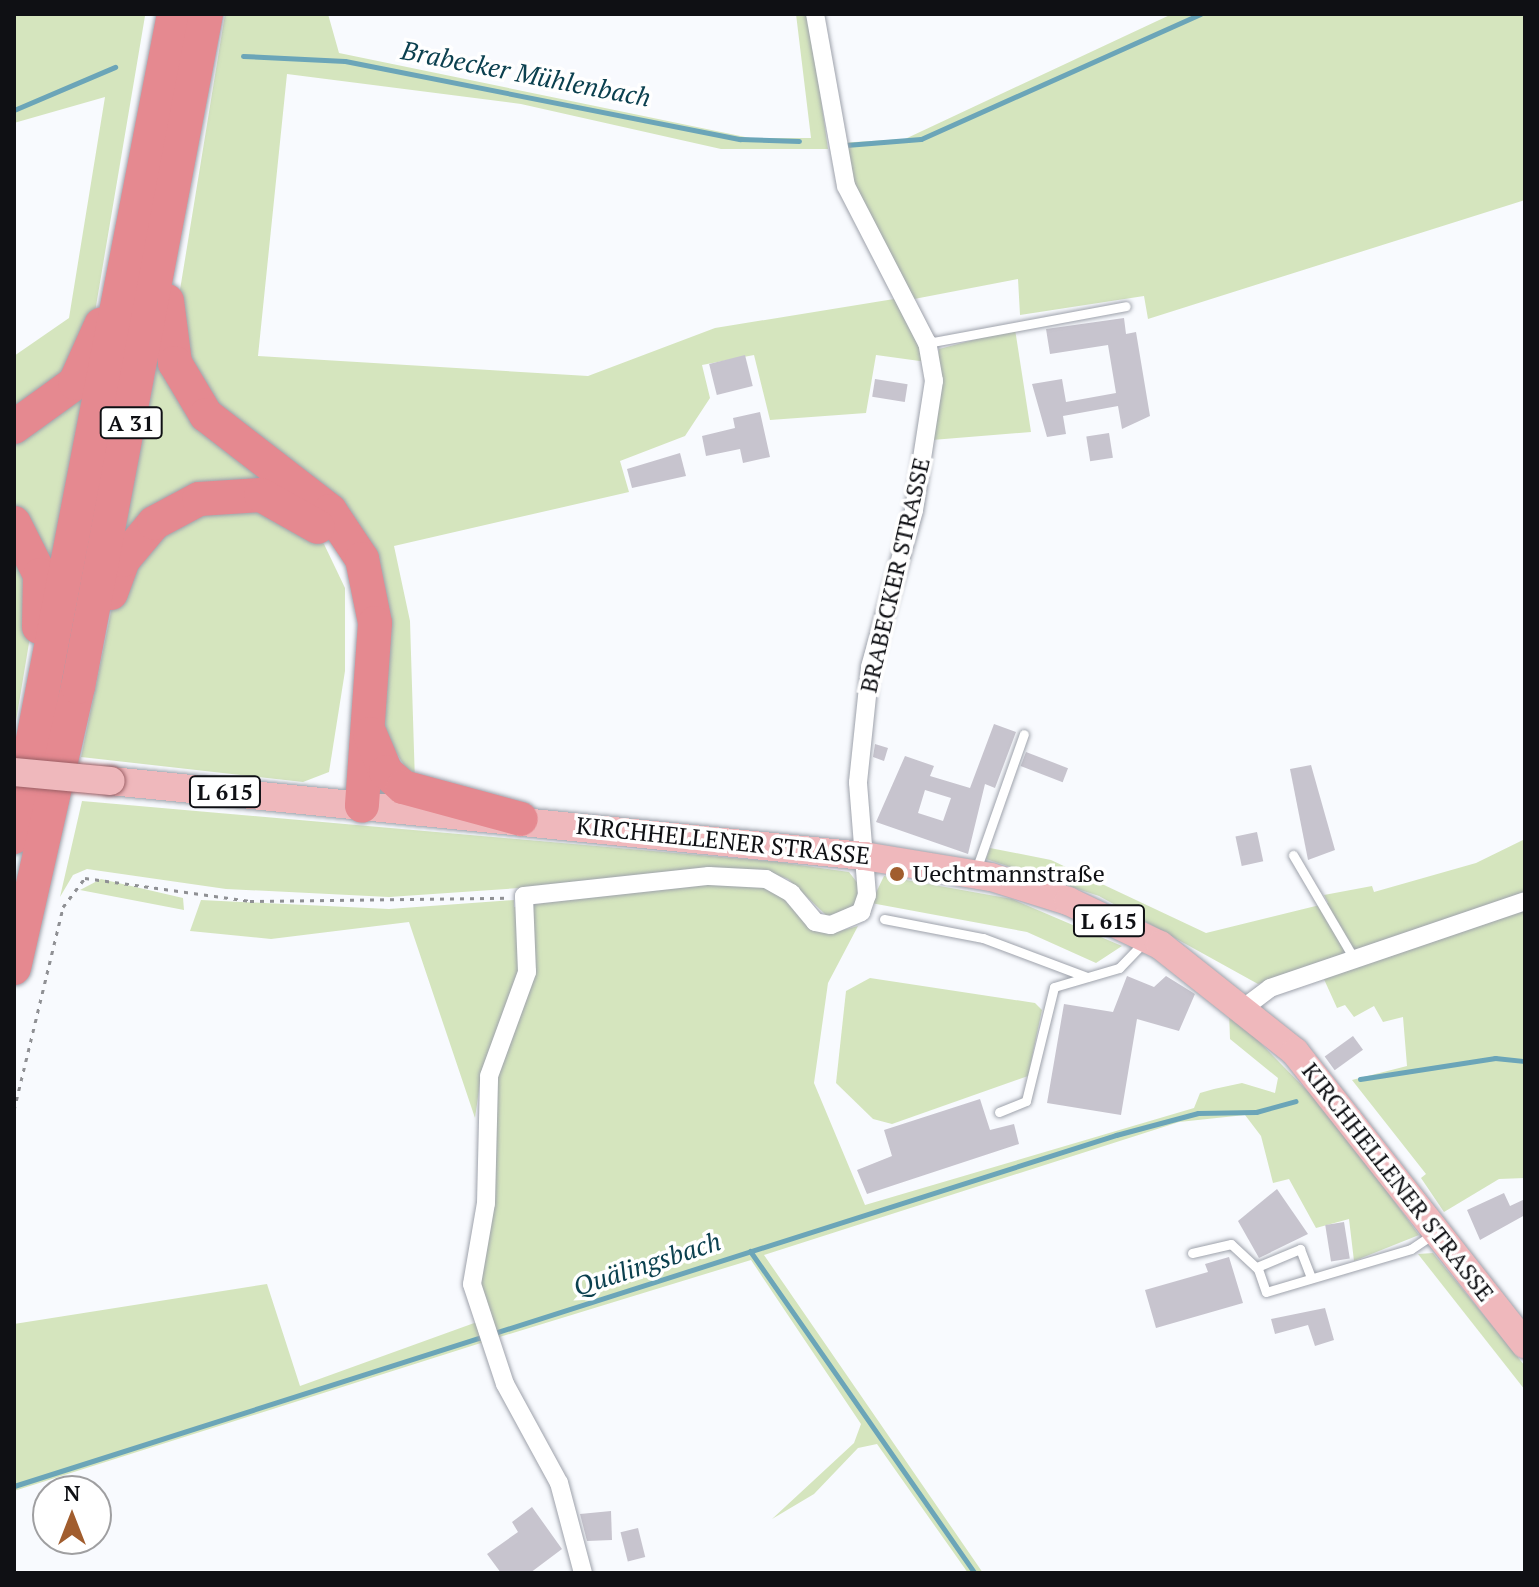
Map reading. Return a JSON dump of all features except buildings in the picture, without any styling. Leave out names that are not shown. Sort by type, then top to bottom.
[{"type":"highway","name":"A 31","points":[[14,837],[18,786],[132,250],[174,14]]},
{"type":"highway","name":"A 31","points":[[14,968],[78,687],[181,160],[206,14]]},
{"type":"highway","points":[[181,160],[188,194],[167,293],[175,363],[206,415],[330,511],[354,542],[375,623],[370,734],[351,805]]},
{"type":"highway","points":[[14,427],[75,383],[93,353],[115,265],[132,250]]},
{"type":"highway","points":[[78,687],[96,654],[123,560],[154,523],[199,499],[238,492],[271,499],[315,524],[340,555],[352,588],[356,625],[351,805]]},
{"type":"highway","points":[[14,523],[43,589],[21,739],[18,786]]},
{"type":"highway","points":[[370,734],[386,772],[403,787],[521,819]]},
{"type":"main road","name":"KIRCHHELLENER STRASSE","points":[[18,786],[111,781],[521,819],[864,856],[975,874],[1068,901],[1147,939],[1245,1007],[1329,1090],[1525,1344]]},
{"type":"street","name":"BRABECKER STRASSE","points":[[524,896],[709,876],[766,879],[791,893],[815,922],[831,925],[861,912],[864,856],[858,782],[870,667],[914,510],[934,381],[927,343],[834,149],[815,14]]},
{"type":"street","points":[[524,896],[527,972],[489,1076],[483,1113],[486,1203],[472,1284],[491,1348],[559,1483],[583,1573]]},
{"type":"street","points":[[1245,1007],[1270,988],[1356,962],[1525,901]]},
{"type":"lane","points":[[927,343],[1126,306]]},
{"type":"lane","points":[[975,874],[1024,734]]},
{"type":"lane","points":[[1293,855],[1356,962]]},
{"type":"lane","points":[[884,919],[983,938],[1087,977]]},
{"type":"lane","points":[[999,1112],[1026,1101],[1054,987],[1119,968],[1147,939]]},
{"type":"lane","points":[[1192,1253],[1231,1244],[1257,1267],[1266,1292],[1411,1249],[1438,1231]]},
{"type":"lane","points":[[1257,1267],[1300,1249],[1311,1278]]},
{"type":"path","points":[[14,1110],[63,907],[85,878],[250,901],[524,896]]},
{"type":"green space","points":[[14,14],[145,16],[95,312],[67,376],[14,417],[14,356],[69,318],[105,97],[14,123]]},
{"type":"green space","points":[[225,14],[328,14],[339,53],[750,138],[811,138],[796,14],[809,14],[828,149],[721,149],[521,104],[287,74],[258,356],[588,376],[715,328],[894,299],[927,362],[876,355],[866,413],[770,420],[754,355],[702,365],[710,398],[685,436],[620,461],[629,492],[394,546],[410,621],[415,783],[384,733],[385,595],[194,378],[179,296]]},
{"type":"green space","points":[[1172,14],[1525,14],[1525,200],[1148,319],[1144,296],[1020,315],[1018,279],[909,300],[863,212],[838,143],[905,139]]},
{"type":"green space","points":[[1015,329],[1031,432],[932,440],[939,349]]},
{"type":"green space","points":[[159,353],[310,505],[267,487],[123,535]]},
{"type":"green space","points":[[85,383],[52,571],[14,507],[14,438]]},
{"type":"green space","points":[[231,500],[294,516],[324,544],[345,588],[345,671],[329,772],[303,782],[81,757],[114,597],[135,552]]},
{"type":"green space","points":[[14,535],[33,619],[14,733]]},
{"type":"green space","points":[[82,801],[778,862],[849,872],[862,889],[854,908],[827,916],[788,879],[766,871],[389,897],[226,889],[87,869],[73,875],[60,897]]},
{"type":"green space","points":[[1525,839],[1525,895],[1258,984],[1099,896],[986,859],[990,848],[1051,860],[1206,933],[1328,903],[1324,895],[1372,886],[1374,892],[1476,863]]},
{"type":"green space","points":[[884,876],[1012,899],[1122,946],[1096,963],[1027,932],[871,903]]},
{"type":"green space","points":[[101,879],[183,898],[184,910],[80,890]]},
{"type":"green space","points":[[701,882],[770,886],[836,932],[858,926],[828,983],[814,1083],[865,1205],[1194,1108],[1200,1093],[1214,1089],[1242,1083],[1275,1093],[1278,1078],[1230,1039],[1229,1011],[1331,1115],[1419,1235],[1354,1261],[1349,1219],[1316,1228],[1289,1179],[1273,1183],[1261,1136],[1245,1115],[1179,1122],[764,1255],[983,1573],[968,1573],[877,1444],[858,1448],[814,1494],[772,1519],[854,1443],[861,1424],[751,1260],[493,1339],[480,1295],[480,1083],[475,1118],[409,922],[271,939],[190,931],[201,900],[389,909],[514,900],[514,907]]},
{"type":"green space","points":[[1525,907],[1525,1178],[1499,1179],[1444,1212],[1421,1178],[1426,1174],[1352,1080],[1407,1066],[1403,1017],[1383,1022],[1374,1006],[1354,1017],[1345,1005],[1337,1008],[1323,977]]},
{"type":"green space","points":[[870,978],[1035,1003],[1042,1010],[1028,1076],[892,1124],[873,1119],[836,1083],[846,991]]},
{"type":"green space","points":[[1433,1253],[1525,1366],[1525,1390],[1418,1254]]},
{"type":"green space","points":[[267,1284],[300,1386],[477,1322],[484,1342],[64,1475],[32,1475],[32,1485],[14,1491],[14,1324]]},
{"type":"waterway","name":"Brabecker Mühlenbach","points":[[846,145],[921,139],[1200,14]]},
{"type":"waterway","name":"Brabecker Mühlenbach","points":[[243,56],[345,61],[740,139],[799,141]]},
{"type":"waterway","name":"Brabecker Mühlenbach","points":[[14,110],[115,67]]},
{"type":"waterway","name":"Quälingsbach","points":[[1360,1079],[1495,1058],[1525,1061]]},
{"type":"waterway","name":"Quälingsbach","points":[[14,1486],[1116,1135],[1198,1113],[1256,1112],[1296,1101]]},
{"type":"waterway","points":[[750,1251],[975,1573]]},
{"type":"place","name":"Uechtmannstraße","points":[[897,874]]}]
